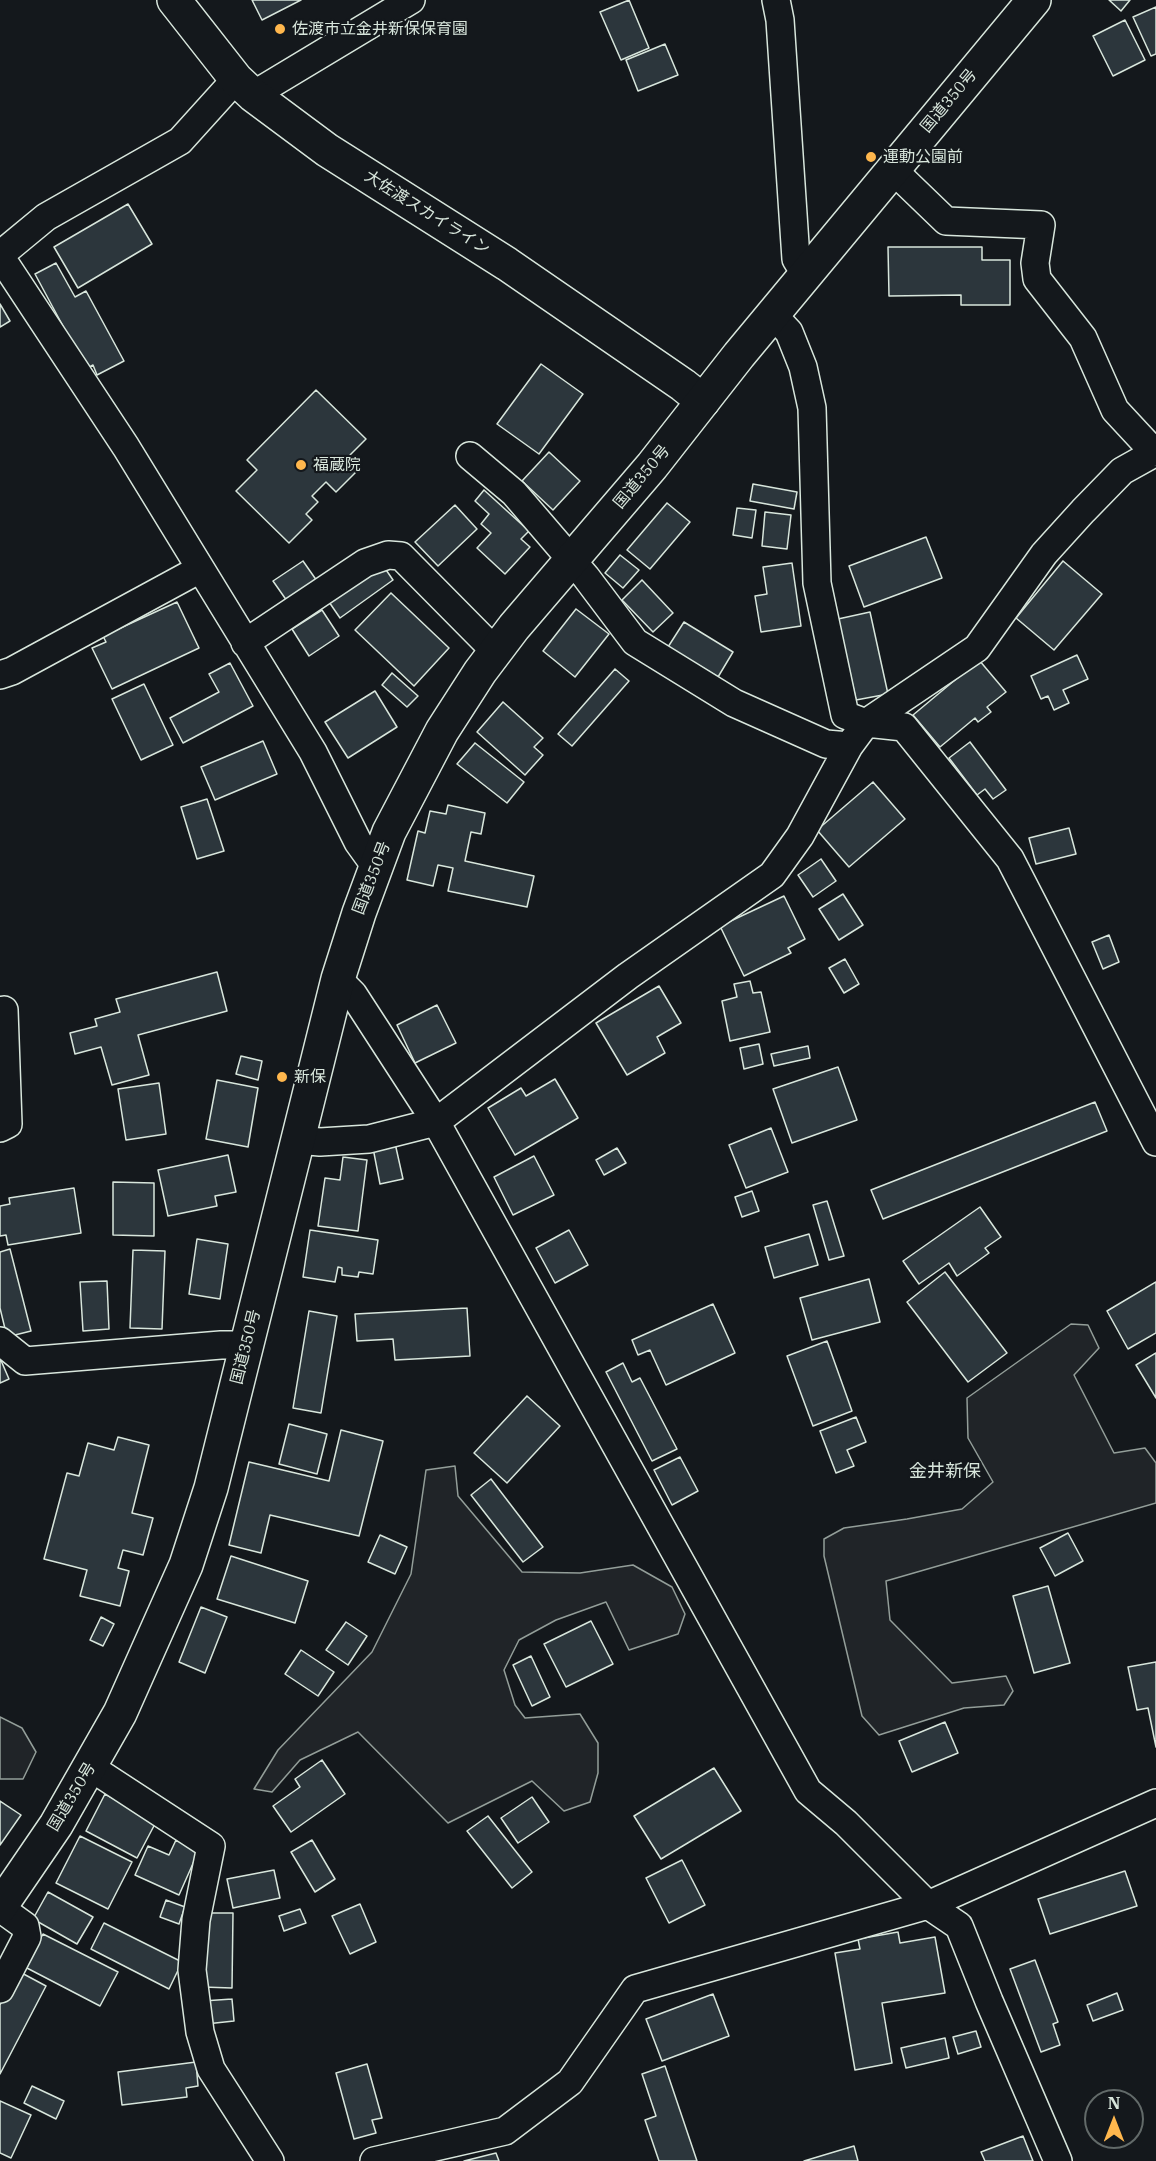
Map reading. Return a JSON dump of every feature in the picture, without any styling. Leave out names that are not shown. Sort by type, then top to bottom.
[{"type":"main road","name":"大佐渡スカイライン","points":[[174,0],[245,87],[327,150],[507,264],[702,401]]},
{"type":"main road","name":"国道350号","points":[[0,1908],[56,1825],[120,1713],[186,1565],[211,1488],[338,979],[376,867],[405,801],[442,731],[514,627],[652,465],[892,169],[1034,0]]},
{"type":"street","points":[[376,867],[358,842],[313,752],[126,447],[0,256],[46,217],[180,141],[245,87],[411,0]]},
{"type":"street","points":[[776,0],[780,20],[796,259],[806,275]]},
{"type":"street","points":[[297,1140],[320,1142],[369,1139],[436,1122],[628,976],[772,875],[800,836],[849,746],[866,723],[977,648],[1044,554],[1122,471],[1155,452],[1115,410],[1083,338],[1037,279],[1035,263],[1041,225],[946,221],[892,169]]},
{"type":"street","points":[[773,315],[789,332],[803,368],[812,408],[817,583],[845,715],[866,723],[904,727],[1010,859],[1156,1142]]},
{"type":"street","points":[[470,456],[514,493],[572,561],[635,642],[734,703],[826,744],[849,746]]},
{"type":"street","points":[[245,643],[365,563],[388,555],[400,556],[496,652]]},
{"type":"street","points":[[0,675],[12,671],[200,568]]},
{"type":"street","points":[[338,979],[353,994],[436,1122],[808,1791],[846,1823],[928,1905],[958,1926],[1058,2161]]},
{"type":"street","points":[[0,1011],[4,1010],[8,1124],[0,1128]]},
{"type":"street","points":[[0,1341],[25,1360],[247,1345]]},
{"type":"street","points":[[90,1767],[211,1846],[196,1920],[192,1970],[200,2032],[211,2069],[270,2161]]},
{"type":"street","points":[[374,2161],[506,2130],[570,2082],[635,1989],[928,1905],[1156,1803]]},
{"type":"street","points":[[0,1908],[25,1926],[27,1937],[0,1989]]},
{"type":"shaded area","points":[[1071,1324],[1088,1325],[1099,1348],[1074,1375],[1114,1453],[1145,1448],[1156,1463],[1156,1503],[886,1581],[890,1620],[952,1683],[1006,1676],[1013,1691],[1004,1705],[964,1708],[879,1735],[862,1716],[824,1556],[824,1539],[844,1528],[962,1509],[993,1482],[968,1438],[967,1398]]},
{"type":"shaded area","points":[[455,1466],[458,1496],[522,1572],[580,1573],[633,1565],[672,1587],[685,1614],[678,1634],[629,1650],[606,1602],[556,1620],[519,1640],[504,1670],[515,1705],[525,1718],[580,1714],[598,1743],[598,1773],[590,1802],[564,1811],[532,1781],[448,1823],[358,1732],[300,1760],[272,1792],[254,1789],[278,1750],[372,1652],[411,1574],[426,1470]]},
{"type":"shaded area","points":[[0,1717],[22,1728],[36,1752],[23,1779],[0,1779]]},
{"type":"building","points":[[252,0],[301,0],[262,20]]},
{"type":"building","points":[[629,0],[649,48],[621,60],[600,12]]},
{"type":"building","points":[[1109,0],[1130,0],[1121,11]]},
{"type":"building","points":[[1156,7],[1156,54],[1151,56],[1133,17]]},
{"type":"building","points":[[1125,20],[1145,60],[1113,76],[1093,36]]},
{"type":"building","points":[[665,44],[678,75],[638,91],[626,60]]},
{"type":"building","points":[[128,204],[152,244],[78,288],[54,247]]},
{"type":"building","points":[[888,247],[982,247],[982,260],[1010,260],[1010,305],[961,305],[961,295],[889,296]]},
{"type":"building","points":[[56,263],[75,297],[86,291],[124,361],[97,375],[93,365],[86,369],[35,274]]},
{"type":"building","points":[[0,304],[10,321],[0,327]]},
{"type":"building","points":[[541,364],[583,394],[539,454],[497,424]]},
{"type":"building","name":"福蔵院","points":[[316,390],[366,439],[345,460],[357,471],[336,492],[326,482],[312,496],[318,502],[306,514],[312,520],[289,543],[236,491],[257,470],[247,460]]},
{"type":"building","points":[[549,452],[580,481],[553,510],[522,481]]},
{"type":"building","points":[[753,484],[797,492],[794,509],[750,501]]},
{"type":"building","points":[[484,490],[529,531],[521,539],[530,547],[505,574],[477,548],[491,533],[481,524],[489,514],[475,501]]},
{"type":"building","points":[[667,503],[690,522],[650,569],[627,550]]},
{"type":"building","points":[[455,505],[477,529],[438,566],[415,542]]},
{"type":"building","points":[[737,508],[756,510],[752,538],[733,535]]},
{"type":"building","points":[[765,512],[791,515],[787,549],[762,546]]},
{"type":"building","points":[[926,537],[942,578],[864,607],[849,566]]},
{"type":"building","points":[[620,555],[639,570],[623,588],[605,573]]},
{"type":"building","points":[[303,561],[317,581],[287,601],[273,581]]},
{"type":"building","points":[[380,561],[393,580],[340,618],[327,599]]},
{"type":"building","points":[[1063,561],[1102,594],[1054,650],[1016,618]]},
{"type":"building","points":[[792,563],[801,626],[761,632],[755,596],[767,594],[763,567]]},
{"type":"building","points":[[642,580],[673,613],[653,632],[622,600]]},
{"type":"building","points":[[391,593],[449,648],[414,686],[355,630]]},
{"type":"building","points":[[177,602],[199,648],[112,689],[92,648],[106,642],[103,636]]},
{"type":"building","points":[[576,609],[609,634],[575,677],[543,651]]},
{"type":"building","points":[[322,610],[339,636],[309,656],[292,629]]},
{"type":"building","points":[[870,612],[888,694],[856,700],[838,619]]},
{"type":"building","points":[[684,622],[733,652],[718,677],[668,647]]},
{"type":"building","points":[[1077,655],[1088,679],[1063,690],[1069,703],[1054,710],[1048,696],[1041,699],[1031,676]]},
{"type":"building","points":[[979,660],[1006,692],[987,707],[991,712],[978,722],[975,718],[940,747],[913,715]]},
{"type":"building","points":[[230,663],[253,706],[183,743],[170,718],[219,692],[209,674]]},
{"type":"building","points":[[615,669],[629,681],[572,746],[558,734]]},
{"type":"building","points":[[392,673],[418,696],[407,707],[382,685]]},
{"type":"building","points":[[144,684],[173,745],[141,760],[112,699]]},
{"type":"building","points":[[375,691],[397,727],[348,758],[325,722]]},
{"type":"building","points":[[503,702],[543,738],[534,747],[543,755],[525,775],[477,732]]},
{"type":"building","points":[[263,741],[277,774],[215,800],[201,767]]},
{"type":"building","points":[[970,742],[1006,790],[993,799],[985,789],[977,795],[949,758]]},
{"type":"building","points":[[475,743],[524,782],[507,803],[457,764]]},
{"type":"building","points":[[873,782],[905,819],[849,867],[817,830]]},
{"type":"building","points":[[207,799],[224,851],[197,859],[181,807]]},
{"type":"building","points":[[448,805],[485,813],[481,834],[471,832],[465,861],[534,876],[527,907],[448,891],[453,868],[438,865],[433,886],[407,880],[418,831],[425,833],[430,811],[446,814]]},
{"type":"building","points":[[1069,828],[1076,854],[1036,864],[1029,838]]},
{"type":"building","points":[[821,859],[836,881],[813,897],[798,875]]},
{"type":"building","points":[[843,894],[863,925],[839,940],[819,909]]},
{"type":"building","points":[[784,896],[805,939],[788,948],[791,953],[744,976],[720,926]]},
{"type":"building","points":[[1109,935],[1119,962],[1103,969],[1092,942]]},
{"type":"building","points":[[845,959],[859,984],[844,993],[829,968]]},
{"type":"building","points":[[217,972],[227,1011],[138,1035],[149,1075],[112,1085],[101,1047],[75,1054],[70,1033],[97,1026],[95,1019],[120,1012],[116,999]]},
{"type":"building","points":[[750,981],[753,993],[761,992],[770,1032],[730,1041],[722,1001],[737,997],[734,984]]},
{"type":"building","points":[[659,986],[681,1023],[657,1037],[665,1053],[627,1075],[596,1023]]},
{"type":"building","points":[[437,1005],[456,1043],[415,1063],[397,1025]]},
{"type":"building","points":[[759,1044],[763,1064],[744,1069],[740,1048]]},
{"type":"building","points":[[808,1046],[810,1058],[774,1066],[771,1054]]},
{"type":"building","points":[[241,1056],[262,1061],[258,1080],[236,1074]]},
{"type":"building","points":[[838,1067],[857,1120],[792,1143],[773,1089]]},
{"type":"building","points":[[555,1079],[578,1118],[515,1155],[488,1108],[521,1088],[526,1096]]},
{"type":"building","points":[[217,1080],[258,1088],[248,1147],[206,1139]]},
{"type":"building","points":[[159,1083],[166,1134],[126,1140],[118,1089]]},
{"type":"building","points":[[1095,1102],[1107,1131],[883,1219],[871,1190]]},
{"type":"building","points":[[771,1128],[788,1172],[746,1188],[729,1145]]},
{"type":"building","points":[[395,1143],[403,1179],[380,1184],[373,1148]]},
{"type":"building","points":[[617,1148],[626,1163],[604,1175],[596,1160]]},
{"type":"building","points":[[228,1155],[236,1192],[215,1196],[217,1206],[168,1216],[158,1170]]},
{"type":"building","points":[[534,1156],[554,1195],[513,1215],[494,1177]]},
{"type":"building","points":[[343,1157],[367,1160],[358,1231],[318,1226],[325,1178],[340,1180]]},
{"type":"building","points":[[113,1182],[154,1183],[154,1236],[113,1235]]},
{"type":"building","points":[[74,1188],[81,1233],[8,1245],[6,1235],[0,1236],[0,1206],[10,1204],[9,1198]]},
{"type":"building","points":[[752,1191],[759,1211],[742,1217],[735,1197]]},
{"type":"building","points":[[827,1201],[844,1256],[829,1260],[813,1205]]},
{"type":"building","points":[[980,1207],[1001,1237],[985,1248],[989,1253],[957,1276],[949,1263],[919,1284],[903,1261]]},
{"type":"building","points":[[310,1230],[378,1240],[373,1274],[359,1272],[358,1277],[342,1275],[342,1268],[338,1267],[335,1282],[303,1277]]},
{"type":"building","points":[[569,1230],[588,1265],[555,1283],[536,1248]]},
{"type":"building","points":[[809,1234],[818,1265],[774,1278],[765,1247]]},
{"type":"building","points":[[197,1239],[228,1244],[220,1299],[189,1294]]},
{"type":"building","points":[[10,1249],[31,1331],[7,1337],[0,1308],[0,1252]]},
{"type":"building","points":[[133,1250],[165,1251],[162,1329],[130,1328]]},
{"type":"building","points":[[945,1272],[1007,1353],[968,1382],[907,1302]]},
{"type":"building","points":[[869,1279],[880,1322],[812,1340],[800,1298]]},
{"type":"building","points":[[107,1281],[109,1329],[83,1331],[80,1282]]},
{"type":"building","points":[[1156,1282],[1156,1333],[1128,1349],[1107,1311]]},
{"type":"building","points":[[713,1304],[735,1353],[666,1385],[650,1350],[638,1355],[632,1340]]},
{"type":"building","points":[[467,1308],[470,1356],[395,1360],[393,1339],[357,1341],[355,1314]]},
{"type":"building","points":[[309,1311],[337,1316],[321,1413],[293,1408]]},
{"type":"building","points":[[827,1341],[852,1411],[813,1426],[787,1356]]},
{"type":"building","points":[[1156,1353],[1156,1398],[1136,1365]]},
{"type":"building","points":[[0,1358],[9,1379],[0,1383]]},
{"type":"building","points":[[623,1363],[632,1382],[640,1378],[677,1449],[652,1461],[606,1372]]},
{"type":"building","points":[[527,1396],[560,1426],[507,1483],[474,1453]]},
{"type":"building","points":[[856,1417],[866,1442],[847,1450],[854,1466],[836,1473],[820,1431]]},
{"type":"building","points":[[289,1424],[327,1434],[317,1474],[279,1464]]},
{"type":"building","points":[[341,1430],[383,1441],[359,1536],[270,1515],[261,1553],[229,1545],[249,1462],[329,1481]]},
{"type":"building","points":[[118,1437],[149,1445],[132,1513],[153,1518],[143,1555],[123,1550],[118,1568],[129,1571],[120,1606],[80,1596],[87,1570],[44,1559],[67,1473],[79,1476],[88,1443],[114,1450]]},
{"type":"building","points":[[680,1457],[698,1491],[672,1505],[654,1470]]},
{"type":"building","points":[[491,1479],[543,1547],[523,1562],[471,1495]]},
{"type":"building","points":[[1068,1533],[1083,1561],[1055,1576],[1040,1548]]},
{"type":"building","points":[[380,1535],[407,1547],[395,1574],[368,1562]]},
{"type":"building","points":[[231,1556],[308,1581],[295,1623],[217,1599]]},
{"type":"building","points":[[1048,1586],[1070,1663],[1034,1673],[1013,1596]]},
{"type":"building","points":[[201,1607],[227,1617],[205,1673],[179,1662]]},
{"type":"building","points":[[101,1617],[114,1624],[103,1646],[90,1640]]},
{"type":"building","points":[[591,1621],[613,1664],[566,1687],[544,1644]]},
{"type":"building","points":[[346,1622],[367,1636],[348,1665],[326,1650]]},
{"type":"building","points":[[301,1650],[334,1672],[318,1696],[285,1674]]},
{"type":"building","points":[[531,1656],[550,1697],[532,1706],[513,1665]]},
{"type":"building","points":[[1156,1662],[1156,1747],[1148,1708],[1137,1710],[1128,1667]]},
{"type":"building","points":[[945,1722],[958,1753],[912,1772],[899,1741]]},
{"type":"building","points":[[322,1760],[345,1794],[291,1832],[273,1806],[300,1787],[295,1779]]},
{"type":"building","points":[[714,1768],[741,1811],[661,1859],[634,1816]]},
{"type":"building","points":[[105,1794],[156,1822],[137,1858],[86,1831]]},
{"type":"building","points":[[532,1797],[549,1822],[518,1843],[501,1818]]},
{"type":"building","points":[[0,1801],[21,1815],[0,1845]]},
{"type":"building","points":[[488,1816],[532,1872],[512,1888],[467,1831]]},
{"type":"building","points":[[80,1836],[132,1862],[108,1909],[56,1883]]},
{"type":"building","points":[[176,1840],[199,1850],[179,1895],[135,1875],[148,1846],[169,1855]]},
{"type":"building","points":[[312,1840],[335,1879],[315,1892],[291,1852]]},
{"type":"building","points":[[682,1860],[705,1905],[669,1923],[646,1878]]},
{"type":"building","points":[[274,1870],[280,1898],[233,1908],[227,1879]]},
{"type":"building","points":[[1125,1871],[1137,1906],[1050,1934],[1038,1899]]},
{"type":"building","points":[[48,1892],[93,1917],[77,1944],[33,1919]]},
{"type":"building","points":[[166,1900],[185,1907],[179,1924],[160,1917]]},
{"type":"building","points":[[360,1904],[376,1942],[350,1954],[332,1916]]},
{"type":"building","points":[[300,1909],[306,1923],[284,1931],[279,1916]]},
{"type":"building","points":[[203,1913],[233,1913],[232,1988],[202,1987]]},
{"type":"building","points":[[104,1923],[182,1962],[169,1989],[91,1949]]},
{"type":"building","points":[[898,1932],[900,1943],[935,1937],[945,1993],[882,2003],[892,2063],[855,2070],[835,1953],[860,1949],[858,1939]]},
{"type":"building","points":[[43,1934],[118,1972],[100,2006],[25,1967]]},
{"type":"building","points":[[1035,1960],[1058,2022],[1053,2024],[1060,2045],[1041,2052],[1010,1969]]},
{"type":"building","points":[[18,1971],[46,1986],[0,2074],[0,2005]]},
{"type":"building","points":[[1117,1993],[1123,2010],[1093,2021],[1087,2005]]},
{"type":"building","points":[[713,1994],[729,2036],[662,2061],[646,2019]]},
{"type":"building","points":[[232,1999],[234,2021],[206,2024],[203,2001]]},
{"type":"building","points":[[976,2031],[981,2047],[958,2054],[953,2037]]},
{"type":"building","points":[[945,2038],[949,2058],[906,2068],[901,2048]]},
{"type":"building","points":[[196,2062],[198,2086],[186,2088],[187,2097],[122,2105],[118,2072]]},
{"type":"building","points":[[367,2064],[382,2118],[372,2120],[376,2133],[354,2139],[336,2073]]},
{"type":"building","points":[[665,2066],[697,2161],[659,2161],[645,2120],[656,2116],[642,2074]]},
{"type":"building","points":[[32,2086],[64,2101],[56,2119],[24,2103]]},
{"type":"building","points":[[0,2101],[31,2115],[11,2158],[0,2153]]},
{"type":"building","points":[[1023,2136],[1033,2161],[985,2161],[981,2152]]},
{"type":"building","points":[[854,2146],[858,2161],[804,2161]]},
{"type":"building","points":[[496,2153],[499,2161],[464,2161]]},
{"type":"place","name":"佐渡市立金井新保保育園","points":[[280,29]]},
{"type":"place","name":"運動公園前","points":[[871,157]]},
{"type":"place","name":"福蔵院","points":[[301,465]]},
{"type":"place","name":"新保","points":[[282,1077]]},
{"type":"district","name":"金井新保","points":[[945,1472]]}]
